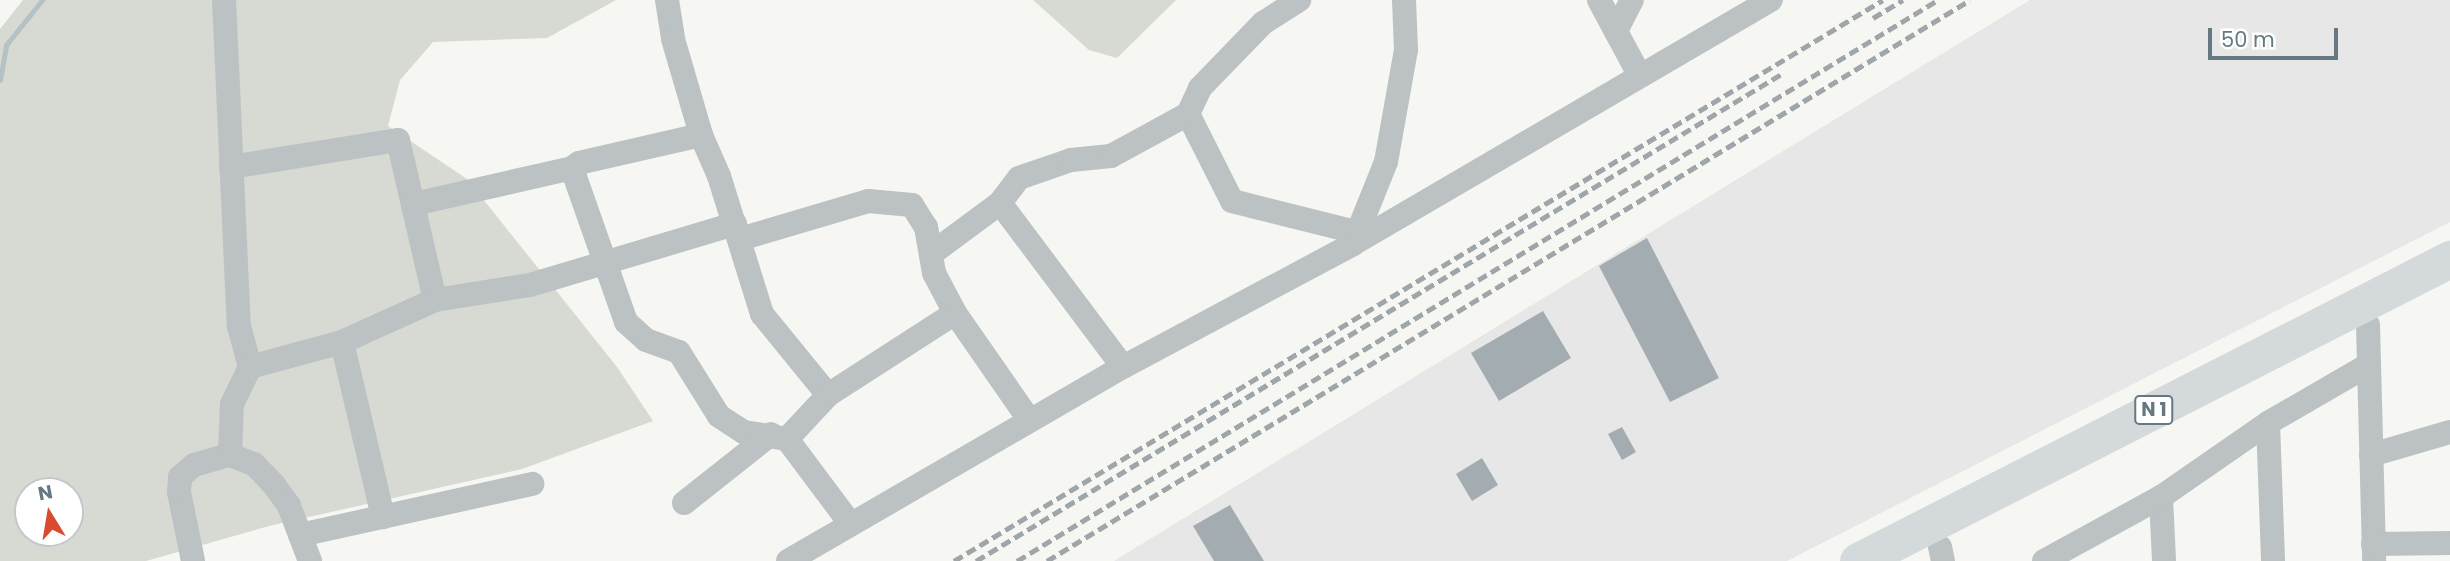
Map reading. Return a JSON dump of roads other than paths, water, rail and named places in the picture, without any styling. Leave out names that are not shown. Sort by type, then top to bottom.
[{"type":"highway","name":"N 1","points":[[1858,561],[2450,259]]},
{"type":"highway","name":"N 1","points":[[1932,556],[2450,284]]},
{"type":"street","points":[[225,0],[239,326],[250,367],[232,404],[230,455]]},
{"type":"street","points":[[667,0],[673,39],[701,135],[738,232],[762,314],[828,396]]},
{"type":"street","points":[[932,254],[1000,203],[1019,178],[1071,160],[1111,156],[1188,114],[1200,88],[1263,23],[1299,0]]},
{"type":"street","points":[[1354,238],[1377,193],[1386,162],[1406,50],[1405,0]]},
{"type":"street","points":[[1599,0],[1640,76]]},
{"type":"street","points":[[1616,31],[1632,0]]},
{"type":"street","points":[[788,561],[849,522],[1771,0]]},
{"type":"street","points":[[1188,114],[1232,201],[1354,238]]},
{"type":"street","points":[[414,204],[701,135]]},
{"type":"street","points":[[231,167],[398,140],[435,300]]},
{"type":"street","points":[[572,168],[626,322],[646,340],[679,352],[719,416],[744,432],[779,437],[849,522]]},
{"type":"street","points":[[250,367],[342,342],[435,300],[530,285],[605,262],[868,201],[912,205],[926,227],[934,273],[956,313],[1030,421]]},
{"type":"street","points":[[1000,203],[1123,367]]},
{"type":"street","points":[[684,503],[779,437],[828,396],[956,313]]},
{"type":"street","points":[[2368,325],[2374,553],[2450,543]]},
{"type":"street","points":[[342,342],[383,517]]},
{"type":"street","points":[[2044,561],[2161,497],[2268,424],[2368,365]]},
{"type":"street","points":[[2268,424],[2273,561]]},
{"type":"street","points":[[2371,455],[2450,432]]},
{"type":"street","points":[[193,561],[179,492],[180,477],[194,465],[230,455],[254,464],[274,485],[310,561]]},
{"type":"street","points":[[300,535],[532,484]]},
{"type":"street","points":[[2161,497],[2164,561]]},
{"type":"waterway","points":[[0,80],[6,45],[42,0]]},
{"type":"railway","points":[[954,561],[1883,0]]},
{"type":"railway","points":[[1873,18],[1903,0]]},
{"type":"railway","points":[[1017,561],[1938,0]]},
{"type":"railway","points":[[1047,561],[1970,0]]},
{"type":"railway","points":[[976,561],[1783,73]]}]
